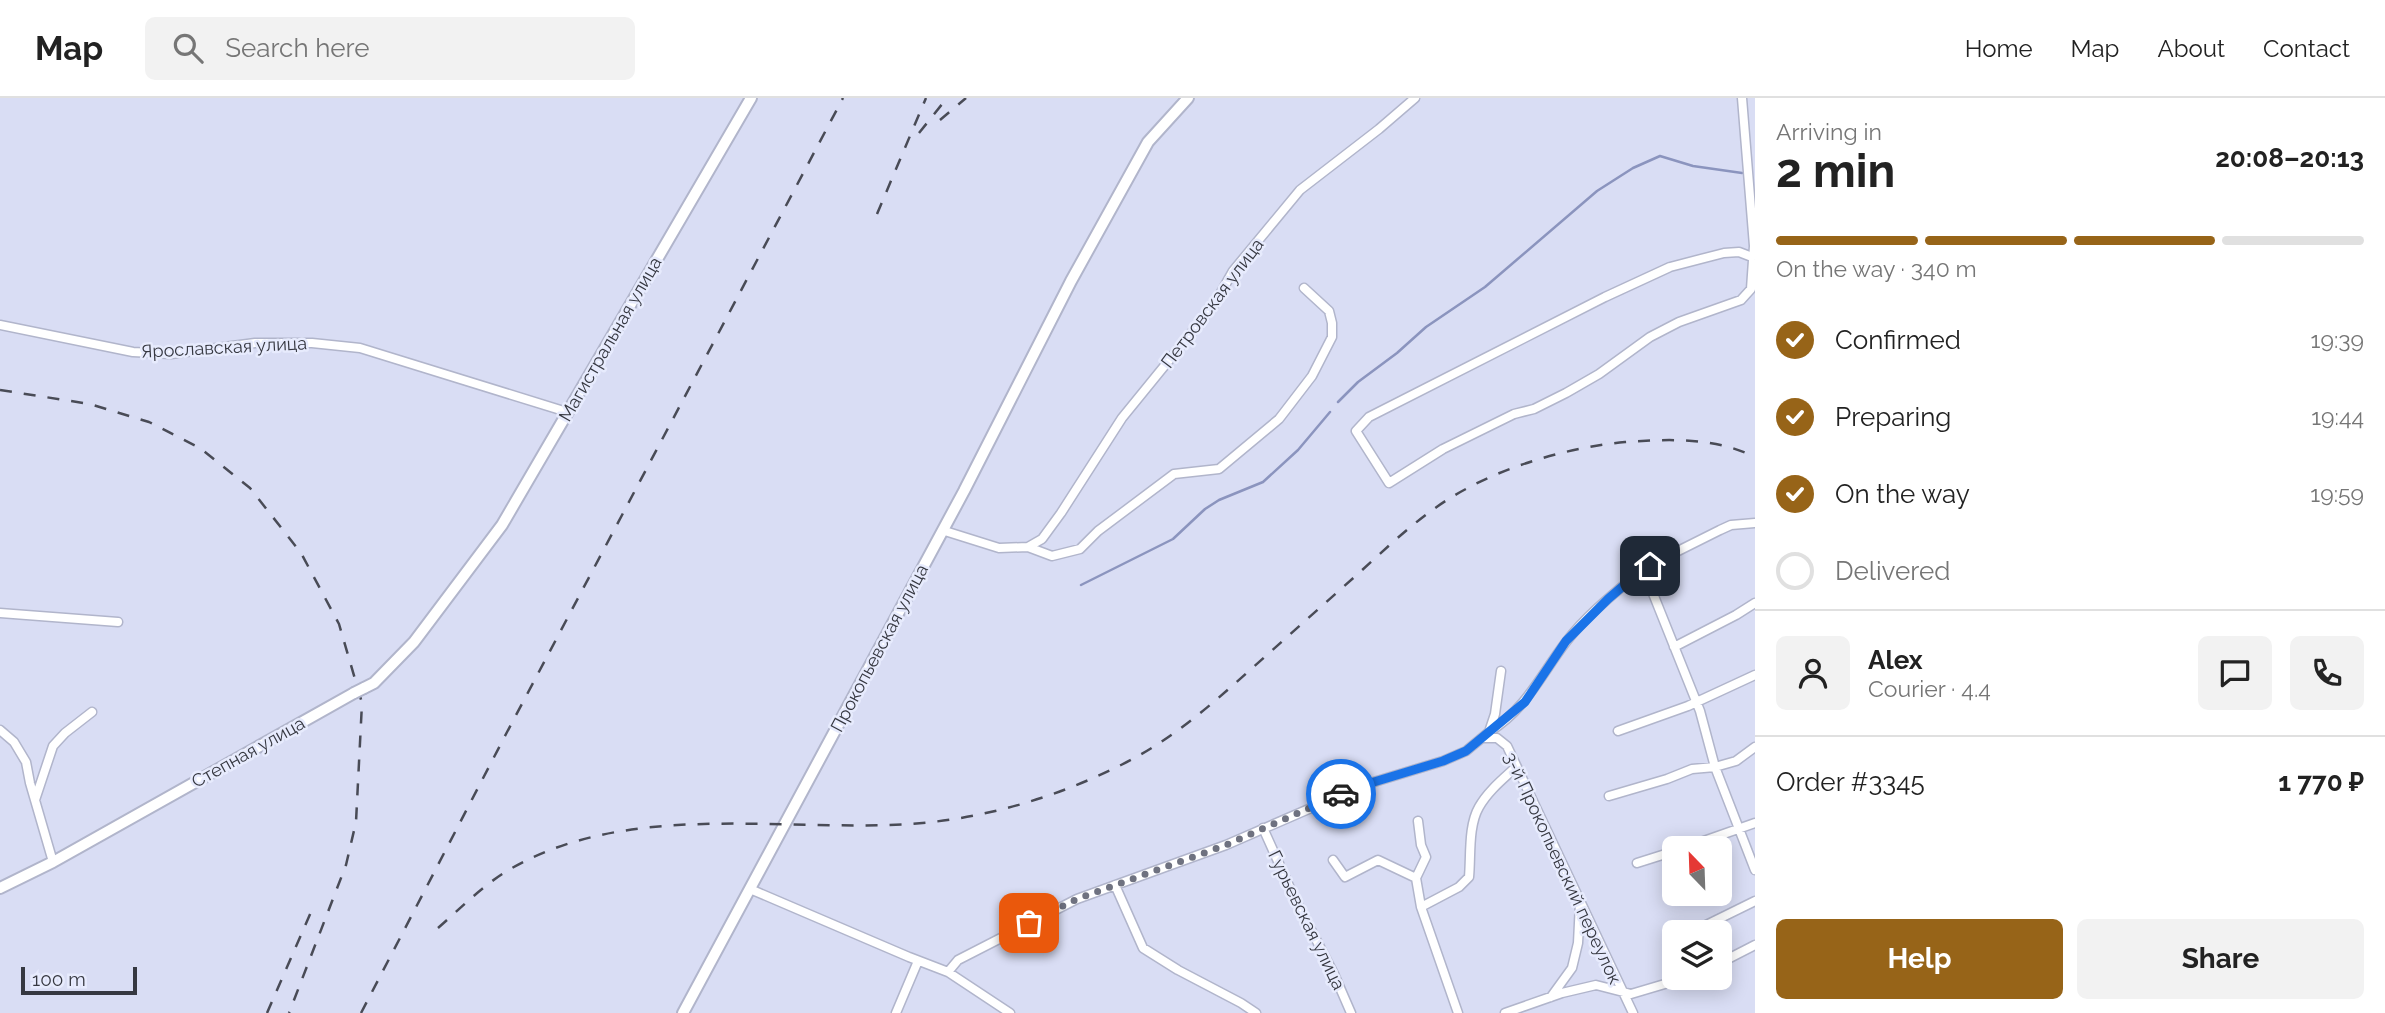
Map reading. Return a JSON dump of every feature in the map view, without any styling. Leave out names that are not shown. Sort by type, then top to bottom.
[{"type":"main road","name":"Магистральная улица","points":[[464,577],[502,525],[751,98]]},
{"type":"main road","name":"Прокопьевская улица","points":[[683,1013],[964,491],[1071,281],[1148,142],[1188,98]]},
{"type":"main road","name":"Степная улица","points":[[0,888],[53,862],[374,683],[414,642],[464,577]]},
{"type":"street","name":"Петровская улица","points":[[1028,547],[1042,539],[1122,418],[1214,305],[1233,271],[1300,190],[1380,129],[1415,98]]},
{"type":"street","points":[[1742,98],[1754,246],[1751,289],[1741,300],[1679,322],[1650,337],[1599,374],[1566,393],[1514,414],[1443,449],[1389,483],[1356,431],[1368,417],[1670,267],[1724,253],[1739,252],[1752,257]]},
{"type":"street","points":[[948,532],[999,548],[1028,547],[1052,556],[1080,549],[1098,531],[1174,474],[1219,469],[1279,419],[1312,376],[1332,337],[1329,311],[1304,288]]},
{"type":"street","name":"Ярославская улица","points":[[0,325],[132,352],[172,354],[255,344],[312,343],[360,348],[567,412]]},
{"type":"street","points":[[948,972],[958,960],[1077,899],[1190,859],[1364,785],[1443,761],[1466,751],[1525,702],[1566,641],[1636,575],[1731,525],[1755,523]]},
{"type":"street","points":[[1636,575],[1647,581],[1696,701],[1715,767],[1755,870]]},
{"type":"street","points":[[1674,647],[1755,603]]},
{"type":"street","points":[[0,613],[118,622]]},
{"type":"street","points":[[1486,735],[1495,714],[1501,671]]},
{"type":"street","points":[[1618,732],[1755,675]]},
{"type":"street","points":[[35,800],[52,746],[92,712]]},
{"type":"street","points":[[0,730],[14,742],[26,762],[53,862]]},
{"type":"street","name":"3-й Прокопьевский переулок","points":[[1486,735],[1497,738],[1507,746],[1581,900],[1620,991],[1633,1013]]},
{"type":"street","points":[[1609,796],[1692,769],[1715,767],[1736,761],[1755,747]]},
{"type":"street","points":[[1421,907],[1459,887],[1469,877],[1478,808],[1516,766]]},
{"type":"street","points":[[1418,821],[1421,845],[1426,857],[1416,878],[1421,907],[1458,1013]]},
{"type":"street","points":[[1720,836],[1755,823]]},
{"type":"street","name":"Гурьевская улица","points":[[1263,828],[1351,1013]]},
{"type":"street","points":[[1636,863],[1662,855]]},
{"type":"street","points":[[1333,860],[1345,877],[1378,860],[1416,878]]},
{"type":"street","points":[[1115,885],[1143,948],[1256,1013]]},
{"type":"street","points":[[750,889],[948,972],[1010,1013]]},
{"type":"street","points":[[1551,997],[1572,968],[1578,943],[1581,900]]},
{"type":"street","points":[[1716,920],[1755,901]]},
{"type":"street","points":[[1732,957],[1755,945]]},
{"type":"street","points":[[896,1013],[918,961]]},
{"type":"street","points":[[1505,1013],[1596,985],[1631,994],[1662,985]]},
{"type":"waterway","points":[[1338,402],[1358,382],[1426,327],[1485,287],[1597,191],[1633,168],[1660,156],[1693,166],[1742,173]]},
{"type":"waterway","points":[[1081,585],[1173,539],[1205,509],[1219,500],[1263,482],[1298,450],[1330,412]]},
{"type":"railway","points":[[361,1013],[843,98]]},
{"type":"railway","points":[[877,214],[926,98]]},
{"type":"railway","points":[[919,133],[947,98]]},
{"type":"railway","points":[[940,120],[966,98]]},
{"type":"railway","points":[[0,390],[90,404],[149,422],[200,448],[250,488],[301,553],[339,624],[362,703],[356,822],[346,865],[289,1013]]},
{"type":"railway","points":[[438,928],[483,888],[512,868],[558,847],[606,834],[706,824],[910,824],[991,812],[1044,797],[1121,765],[1173,734],[1220,697],[1410,528],[1436,507],[1482,481],[1542,458],[1625,442],[1692,441],[1740,450],[1755,457]]},
{"type":"railway","points":[[267,1013],[311,912]]},
{"type":"way so far","points":[[1029,923],[1077,899],[1226,845],[1341,794]]},
{"type":"route","points":[[1341,794],[1466,751],[1525,702],[1566,641],[1608,599],[1650,566]]}]
